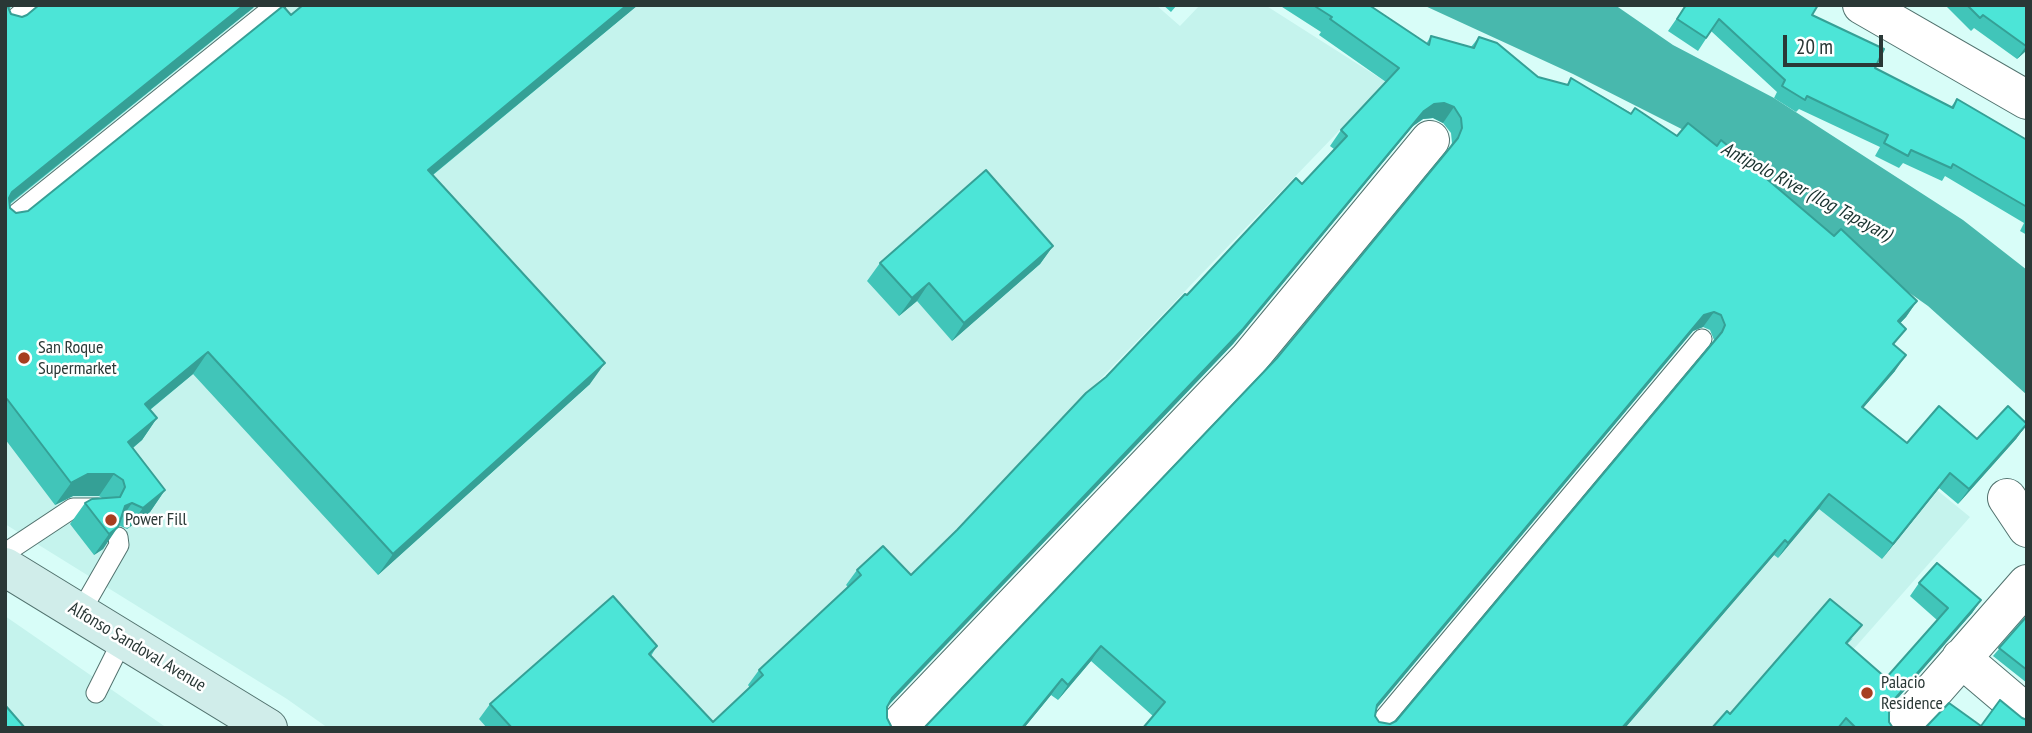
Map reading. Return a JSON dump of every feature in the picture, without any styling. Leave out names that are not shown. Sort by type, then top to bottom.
[{"type":"main road","name":"Alfonso Sandoval Avenue","points":[[5,567],[268,728]]},
{"type":"street","points":[[1875,9],[2027,100]]},
{"type":"street","points":[[897,728],[1249,359],[1430,140]]},
{"type":"street","points":[[1901,728],[2027,584]]},
{"type":"street","points":[[1961,658],[2027,714]]},
{"type":"lane","points":[[5,27],[31,5]]},
{"type":"lane","points":[[5,223],[276,5]]},
{"type":"lane","points":[[1376,728],[1702,340]]},
{"type":"lane","points":[[5,553],[74,508],[98,508]]},
{"type":"lane","points":[[80,613],[119,545],[118,537]]},
{"type":"lane","points":[[96,693],[123,639]]},
{"type":"shaded area","points":[[35,5],[1156,5],[1180,26],[1200,5],[1265,5],[1386,82],[765,728],[328,728],[287,699],[5,524],[5,31]]},
{"type":"shaded area","points":[[1823,397],[1970,517],[1784,728],[1429,728]]},
{"type":"shaded area","points":[[5,616],[167,728],[5,728]]},
{"type":"water","name":"Antipolo River (Ilog Tapayan)","points":[[1423,5],[1615,5],[1673,45],[1774,98],[1963,220],[2027,270],[2027,395],[1928,306],[1870,265],[1727,152],[1573,74]]},
{"type":"building","points":[[5,5],[9,5],[11,14],[22,17],[39,5],[244,5],[12,192],[9,198],[10,208],[16,213],[28,211],[283,6],[291,15],[303,5],[627,5],[428,170],[605,363],[393,554],[208,352],[145,404],[157,418],[128,442],[165,490],[143,508],[132,503],[125,506],[118,527],[109,534],[85,503],[92,499],[120,497],[125,487],[123,480],[114,474],[88,474],[71,483],[7,399],[5,400]]},
{"type":"building","points":[[1313,5],[1369,5],[1429,45],[1431,36],[1474,48],[1479,37],[1497,43],[1538,77],[1568,85],[1571,78],[1631,114],[1635,108],[1677,136],[1688,123],[1717,146],[1721,140],[1834,236],[1841,229],[1917,301],[1898,321],[1906,329],[1893,344],[1906,355],[1862,407],[1907,443],[1939,406],[1977,439],[2008,406],[2027,424],[1969,489],[1950,473],[1893,544],[1829,494],[1788,543],[1785,540],[1622,728],[1143,728],[1165,702],[1101,646],[1068,685],[1062,679],[1022,728],[924,728],[1277,358],[1458,138],[1462,128],[1461,118],[1454,107],[1444,103],[1434,104],[1424,111],[1243,329],[892,698],[887,707],[887,718],[892,728],[512,728],[490,704],[613,596],[657,646],[649,654],[713,722],[763,675],[759,670],[861,575],[857,570],[883,546],[911,575],[1086,393],[1106,377],[1185,294],[1187,295],[1296,178],[1302,184],[1347,136],[1341,130],[1399,68],[1330,19],[1332,17]],"holes":[[[1714,312],[1721,315],[1725,325],[1722,332],[1396,721],[1390,724],[1379,722],[1375,716],[1377,705],[1704,315]]]},
{"type":"building","points":[[1686,5],[1818,5],[1812,15],[1884,49],[1875,68],[1953,108],[1957,99],[2027,140],[2027,207],[1953,164],[1951,168],[1911,150],[1908,156],[1884,143],[1888,135],[1807,96],[1805,100],[1782,86],[1785,80],[1719,19],[1706,38],[1677,19]]},
{"type":"building","points":[[1967,5],[2027,5],[2027,45],[1983,15],[1980,18]]},
{"type":"building","points":[[986,170],[1053,246],[964,323],[929,283],[912,298],[880,263]]},
{"type":"building","points":[[1937,563],[1981,600],[1893,701],[1889,710],[1889,722],[1893,728],[1856,728],[1846,718],[1838,728],[1712,728],[1727,711],[1730,714],[1830,599],[1862,625],[1846,643],[1886,678],[1948,608],[1919,583]]},
{"type":"building","points":[[2027,616],[2027,670],[1999,648]]},
{"type":"building","points":[[2000,700],[2027,720],[2027,728],[1925,728],[1949,703],[1981,726]]},
{"type":"building","points":[[5,705],[25,728],[5,728]]},
{"type":"place","name":"San Roque Supermarket","points":[[24,358]]},
{"type":"place","name":"Power Fill","points":[[111,520]]},
{"type":"place","name":"Palacio Residence","points":[[1867,693]]}]
